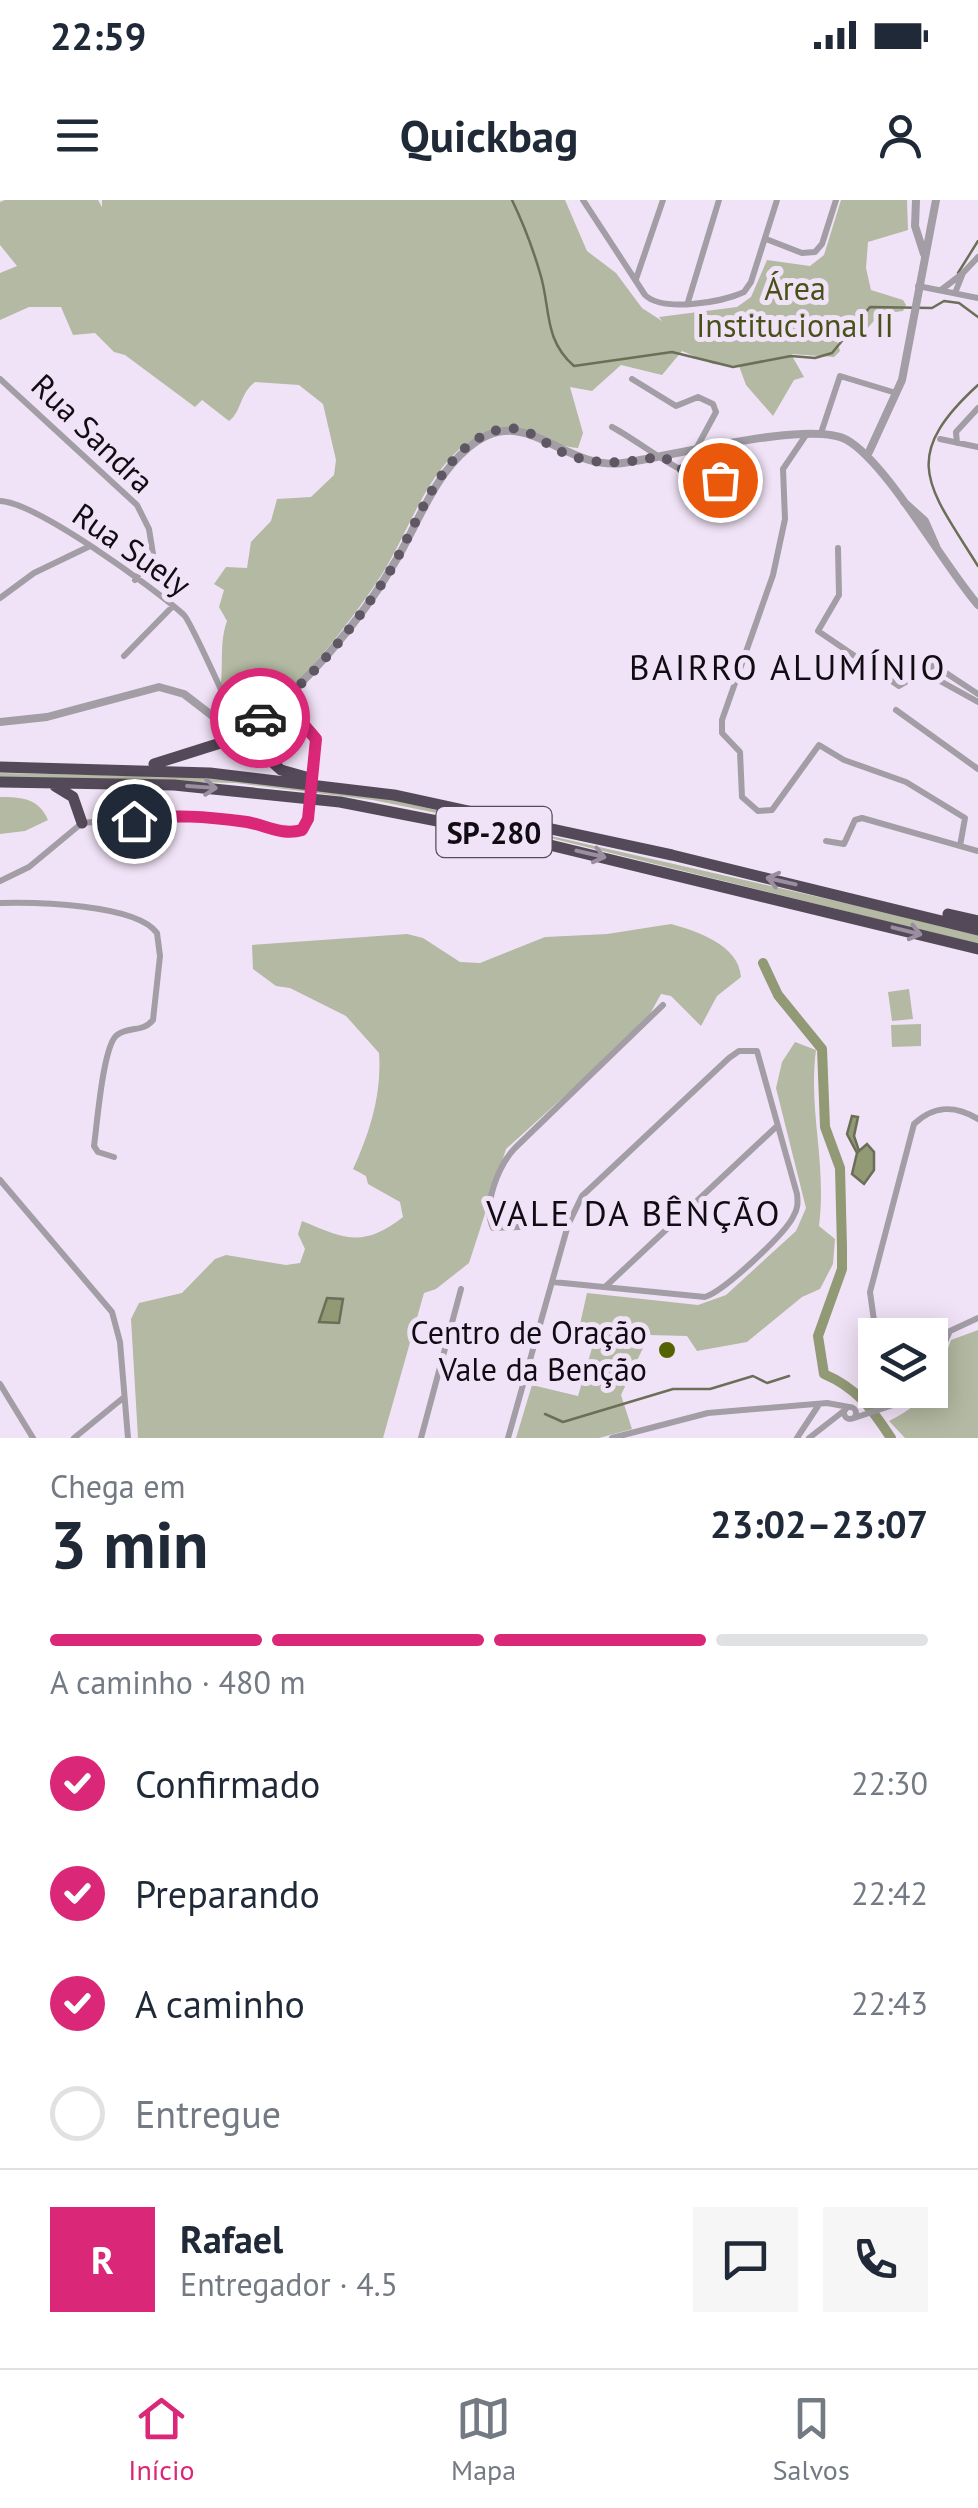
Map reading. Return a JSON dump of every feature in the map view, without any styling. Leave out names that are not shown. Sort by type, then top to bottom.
[{"type":"highway","points":[[56,767],[157,764],[237,728]]},
{"type":"highway","points":[[258,740],[281,770],[394,795]]},
{"type":"highway","name":"SP-280","points":[[0,767],[210,773],[394,795],[871,902],[978,930]]},
{"type":"highway","name":"SP-280","points":[[0,782],[140,784],[286,794],[425,818],[978,949]]},
{"type":"highway","points":[[46,782],[67,791],[82,823]]},
{"type":"highway","points":[[107,822],[108,796],[140,784]]},
{"type":"highway","points":[[871,902],[978,921]]},
{"type":"street","points":[[583,200],[647,298],[658,302],[688,302],[744,292],[766,239],[776,200]]},
{"type":"street","points":[[636,280],[663,200]]},
{"type":"street","points":[[688,302],[719,200]]},
{"type":"street","points":[[766,239],[804,254],[816,252],[836,200]]},
{"type":"street","points":[[916,200],[915,226],[924,254]]},
{"type":"street","points":[[868,452],[898,393],[936,200]]},
{"type":"street","points":[[941,290],[978,256]]},
{"type":"street","points":[[955,293],[963,273]]},
{"type":"street","points":[[917,286],[978,298]]},
{"type":"street","points":[[820,433],[840,376],[898,393]]},
{"type":"street","name":"Rua Sandra","points":[[0,379],[137,505],[149,529],[153,554],[136,580]]},
{"type":"street","points":[[632,379],[680,407],[695,397],[707,400],[716,409],[696,449]]},
{"type":"street","points":[[957,442],[956,432],[978,408]]},
{"type":"street","points":[[612,427],[700,481],[720,480]]},
{"type":"street","points":[[237,728],[264,715],[365,606],[396,561],[439,482],[469,447],[488,434],[523,430],[565,453],[600,463],[820,433],[838,435],[868,452],[938,555],[978,605]]},
{"type":"street","points":[[806,435],[783,469],[785,519],[776,563],[721,726],[724,737],[740,752],[742,796],[764,812],[772,810],[819,745],[844,760],[906,782],[965,818],[960,846]]},
{"type":"street","points":[[940,439],[978,447]]},
{"type":"street","name":"Rua Suely","points":[[0,501],[20,504],[186,617],[237,728]]},
{"type":"street","points":[[0,598],[34,573],[88,547]]},
{"type":"street","points":[[838,548],[839,595],[818,631],[899,686],[922,671],[978,694]]},
{"type":"street","points":[[124,656],[172,608]]},
{"type":"street","points":[[945,678],[978,702]]},
{"type":"street","points":[[0,722],[47,716],[159,687],[194,700],[258,740]]},
{"type":"street","points":[[896,710],[978,768]]},
{"type":"street","points":[[258,740],[264,715]]},
{"type":"street","points":[[0,881],[29,867],[82,823],[169,816],[246,822],[291,833],[302,830],[308,819],[314,765],[316,739],[312,731],[294,725],[258,740],[240,753],[237,728]]},
{"type":"street","points":[[826,842],[844,844],[855,820],[862,818],[978,851]]},
{"type":"street","points":[[0,904],[48,904],[134,916],[144,919],[156,933],[160,956],[153,1020],[144,1029],[123,1032],[110,1044],[94,1146],[98,1152],[114,1156]]},
{"type":"street","points":[[568,1225],[498,1230],[489,1218],[507,1157],[663,1005]]},
{"type":"street","points":[[508,1438],[568,1225],[592,1184],[729,1058],[750,1049],[762,1058],[798,1206],[789,1224],[712,1295],[693,1297],[553,1282]]},
{"type":"street","points":[[874,1318],[870,1292],[883,1229],[914,1124],[940,1108],[954,1109],[978,1120]]},
{"type":"street","points":[[604,1288],[777,1126]]},
{"type":"street","points":[[0,1180],[112,1312],[128,1438]]},
{"type":"street","points":[[421,1438],[461,1288]]},
{"type":"street","points":[[948,1334],[978,1318]]},
{"type":"street","points":[[0,1384],[33,1438]]},
{"type":"street","points":[[74,1438],[124,1397]]},
{"type":"street","points":[[612,1438],[708,1413],[818,1406],[850,1412],[882,1408]]},
{"type":"street","points":[[797,1438],[818,1406]]},
{"type":"street","points":[[809,1438],[820,1427],[850,1412]]},
{"type":"green space","name":"Área Institucional II","points":[[98,200],[102,207],[102,200],[565,200],[587,251],[616,273],[642,308],[662,321],[659,317],[737,307],[751,297],[767,260],[810,266],[824,255],[841,200],[907,200],[908,230],[868,242],[866,268],[871,290],[903,300],[906,305],[903,311],[880,314],[865,331],[837,340],[840,351],[834,357],[791,354],[804,377],[794,380],[773,416],[746,385],[739,366],[713,364],[682,351],[662,375],[621,365],[592,391],[570,387],[583,433],[578,448],[509,428],[476,438],[441,469],[382,574],[310,669],[262,711],[226,714],[216,703],[227,621],[219,607],[224,590],[214,584],[226,567],[247,568],[251,542],[271,521],[277,499],[311,497],[334,475],[336,460],[323,404],[299,385],[255,382],[229,421],[202,400],[195,407],[125,355],[114,352],[95,333],[73,335],[61,307],[29,307],[0,320],[0,273],[17,266],[0,245],[0,202]]},
{"type":"green space","points":[[0,773],[202,777],[375,796],[911,918],[978,935],[978,944],[510,828],[373,800],[236,783],[0,777]]},
{"type":"green space","points":[[0,797],[34,803],[48,820],[25,831],[0,834]]},
{"type":"green space","points":[[671,924],[704,935],[725,948],[733,956],[741,977],[717,996],[701,1026],[671,996],[661,994],[645,1023],[506,1149],[469,1263],[436,1289],[424,1293],[383,1438],[138,1438],[131,1319],[139,1303],[182,1293],[215,1259],[226,1255],[286,1265],[300,1263],[305,1249],[298,1234],[302,1221],[342,1236],[364,1237],[403,1217],[400,1202],[368,1184],[366,1176],[353,1169],[374,1112],[379,1053],[346,1016],[290,988],[276,986],[253,969],[252,945],[407,934],[423,938],[460,962],[480,963],[545,937],[607,934]]},
{"type":"green space","points":[[909,989],[913,1019],[892,1021],[888,992]]},
{"type":"green space","points":[[921,1024],[921,1046],[892,1047],[891,1025]]},
{"type":"green space","points":[[795,1042],[816,1050],[819,1226],[835,1239],[833,1264],[820,1289],[802,1297],[747,1342],[697,1351],[687,1336],[649,1335],[621,1395],[632,1429],[599,1438],[516,1438],[532,1385],[578,1396],[592,1348],[576,1342],[587,1293],[698,1305],[726,1295],[796,1231],[806,1208],[776,1088],[782,1062]]},
{"type":"green space","points":[[978,1330],[978,1438],[905,1438],[889,1421],[910,1408],[948,1408],[951,1340]]},
{"type":"shaded area","points":[[852,1116],[858,1117],[854,1136],[859,1151],[867,1144],[874,1152],[874,1170],[864,1184],[852,1174],[857,1153],[847,1134]]},
{"type":"shaded area","points":[[327,1298],[343,1299],[339,1323],[319,1322]]},
{"type":"waterway","points":[[512,200],[540,273],[557,345],[574,366],[672,352],[733,367],[791,356],[815,358],[832,353],[870,307],[932,308],[944,301],[959,303],[978,317]]},
{"type":"waterway","points":[[958,273],[978,241]]},
{"type":"waterway","points":[[978,385],[937,433],[929,473],[946,514],[978,566]]},
{"type":"waterway","points":[[763,963],[778,995],[822,1049],[825,1127],[840,1168],[842,1269],[818,1336],[824,1374],[863,1400],[891,1438]]},
{"type":"waterway","points":[[545,1414],[563,1422],[673,1389],[710,1389],[753,1376],[767,1383],[789,1376]]},
{"type":"way so far","points":[[260,718],[312,669],[365,606],[386,578],[439,482],[469,447],[488,434],[501,429],[523,430],[565,453],[600,463],[662,456],[692,478],[720,480]]},
{"type":"place","name":"Centro de Oração Vale da Benção","points":[[667,1350]]},
{"type":"district","name":"BAIRRO ALUMÍNIO","points":[[788,667]]},
{"type":"district","name":"VALE DA BÊNÇÃO","points":[[634,1213]]},
{"type":"route","points":[[134,821],[169,816],[246,822],[291,833],[306,827],[316,739],[304,725],[294,725],[249,753],[236,751],[230,740],[232,731],[260,718]]}]
